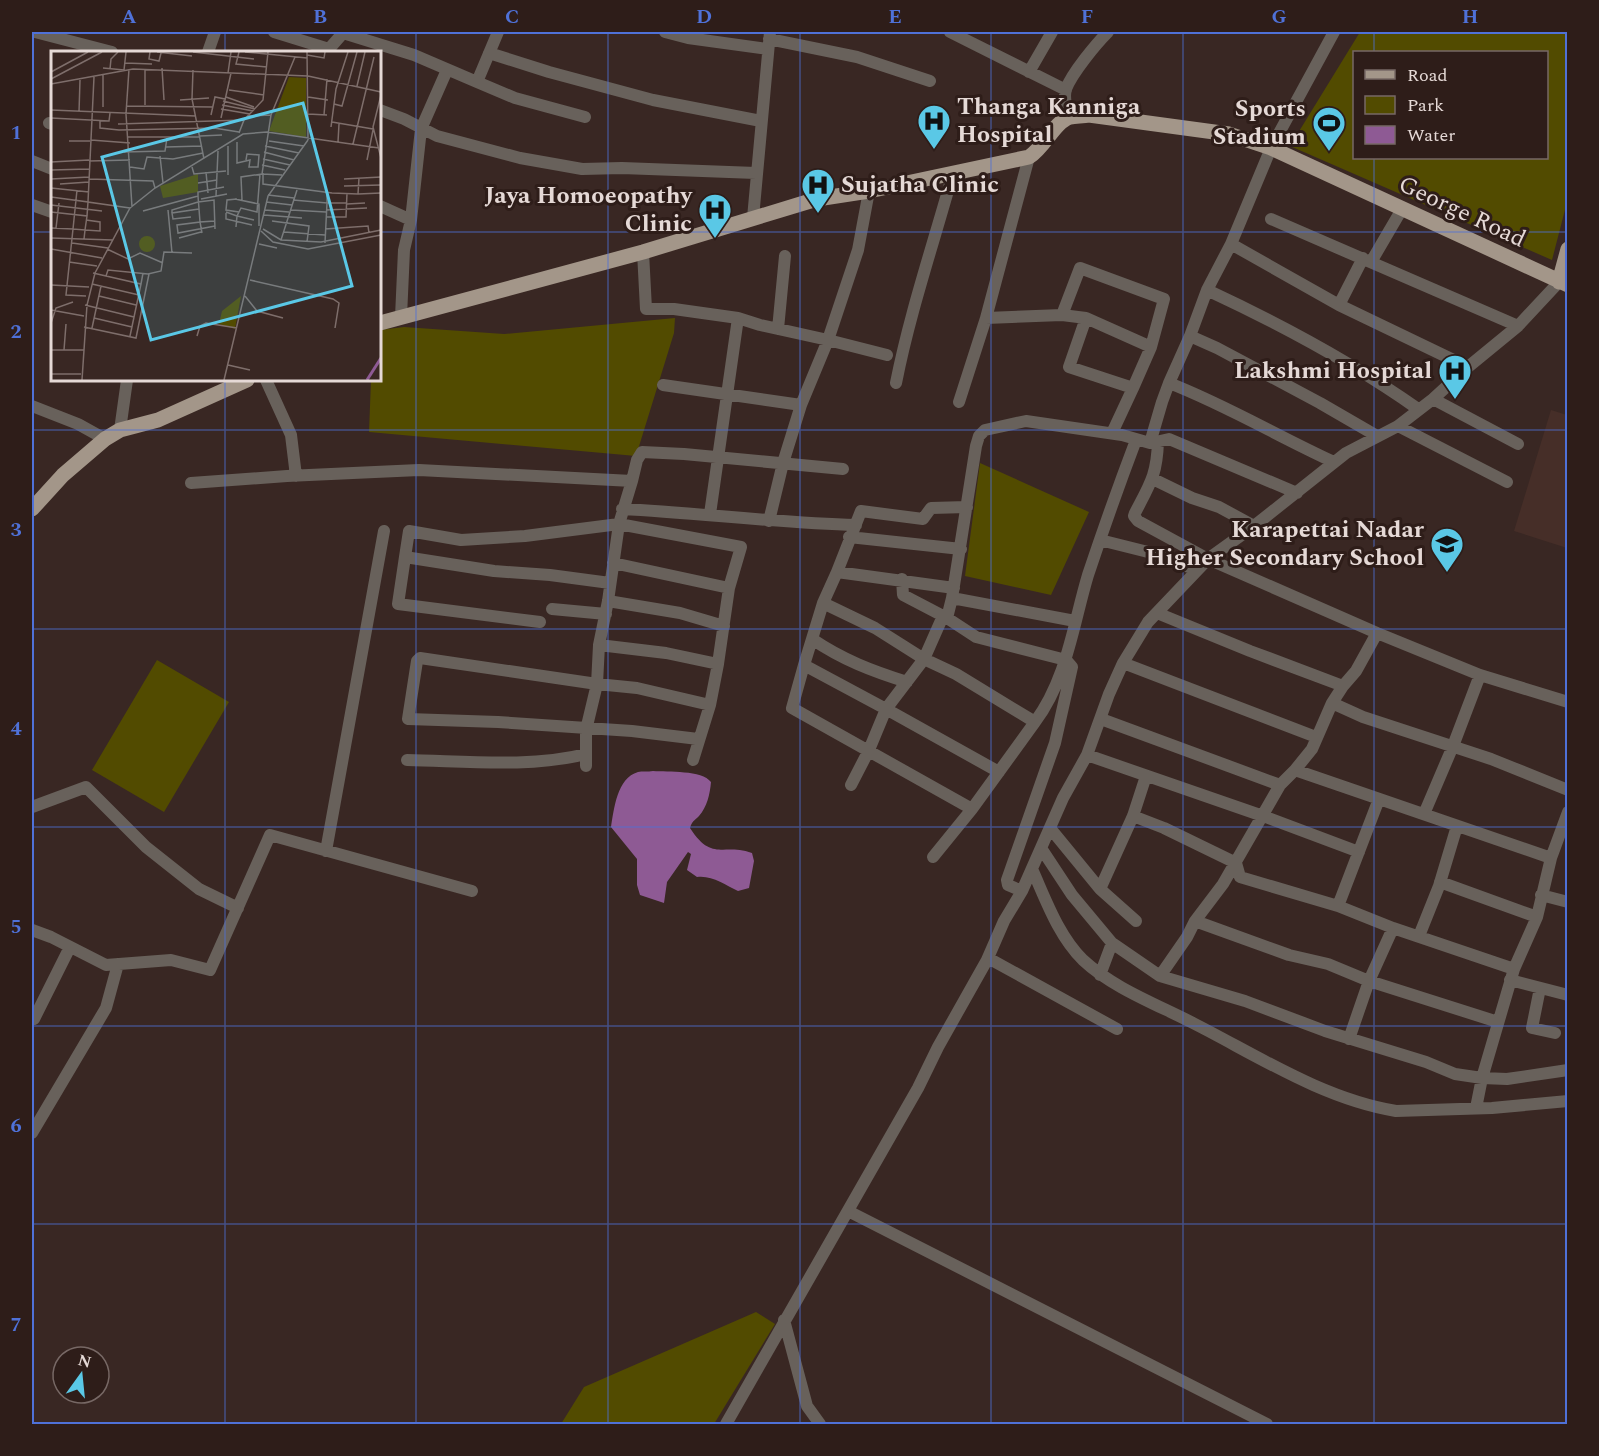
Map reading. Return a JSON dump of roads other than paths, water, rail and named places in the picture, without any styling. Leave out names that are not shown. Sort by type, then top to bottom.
[{"type":"main road","name":"George Road","points":[[1069,117],[1089,116],[1229,134],[1271,148],[1563,284]]},
{"type":"main road","points":[[381,323],[643,252],[818,199],[869,191],[1029,157],[1038,151],[1058,124],[1069,117]]},
{"type":"main road","points":[[1563,284],[1568,249]]},
{"type":"main road","points":[[32,509],[63,475],[105,439],[120,430],[158,420],[245,381]]},
{"type":"street","points":[[35,32],[108,51]]},
{"type":"street","points":[[208,51],[215,32]]},
{"type":"street","points":[[274,32],[311,37],[329,49],[343,33],[395,48],[515,98],[585,117]]},
{"type":"street","points":[[477,82],[498,32]]},
{"type":"street","points":[[665,32],[688,38],[769,40],[857,57],[930,81]]},
{"type":"street","points":[[950,32],[1066,90]]},
{"type":"street","points":[[1029,72],[1052,32]]},
{"type":"street","points":[[1069,117],[1065,100],[1066,90],[1087,56],[1108,32]]},
{"type":"street","points":[[1334,32],[1271,148],[1169,383],[1162,402],[1154,442],[1157,465],[1153,479],[1134,516],[1138,521],[1208,559],[1377,633],[1480,675],[1568,702]]},
{"type":"street","points":[[753,218],[769,40]]},
{"type":"street","points":[[489,53],[653,100],[761,121]]},
{"type":"street","points":[[401,317],[404,250],[411,220],[421,129],[447,70]]},
{"type":"street","points":[[381,110],[437,136],[511,156],[582,169],[668,169],[756,173]]},
{"type":"street","points":[[959,402],[986,318],[1029,157]]},
{"type":"street","points":[[32,161],[51,169]]},
{"type":"street","points":[[896,383],[905,335],[925,274],[953,172]]},
{"type":"street","points":[[769,521],[783,463],[801,405],[828,340],[858,250],[869,191]]},
{"type":"street","points":[[32,205],[51,212]]},
{"type":"street","points":[[381,206],[411,220]]},
{"type":"street","points":[[1339,305],[1402,209]]},
{"type":"street","points":[[1271,219],[1518,326]]},
{"type":"street","points":[[1231,244],[1339,305],[1468,367]]},
{"type":"street","points":[[643,252],[646,309],[674,309],[738,318],[886,355]]},
{"type":"street","points":[[778,329],[785,256]]},
{"type":"street","points":[[1062,315],[1080,268],[1164,299],[1151,346],[1112,433]]},
{"type":"street","points":[[726,1425],[918,1089],[938,1047],[988,958],[1004,921],[1022,891],[1063,798],[1087,755],[1123,663],[1148,622],[1208,559],[1297,493],[1346,453],[1398,426],[1433,399],[1563,284]]},
{"type":"street","points":[[1208,290],[1327,353],[1396,393],[1418,409]]},
{"type":"street","points":[[986,318],[1062,315],[1086,318],[1151,346]]},
{"type":"street","points":[[710,514],[738,318]]},
{"type":"street","points":[[1086,318],[1069,367],[1133,388]]},
{"type":"street","points":[[1190,336],[1320,403],[1377,436]]},
{"type":"street","points":[[120,430],[127,381]]},
{"type":"street","points":[[266,381],[291,435],[296,476]]},
{"type":"street","points":[[1169,383],[1203,397],[1334,462]]},
{"type":"street","points":[[663,385],[801,405]]},
{"type":"street","points":[[1433,399],[1518,444]]},
{"type":"street","points":[[32,406],[78,424],[105,439]]},
{"type":"street","points":[[851,785],[886,710],[924,659],[945,617],[953,593],[961,549],[976,446],[979,436],[985,430],[1026,421],[1112,433],[1136,440],[1154,442],[1169,440],[1297,493]]},
{"type":"street","points":[[1398,426],[1507,482]]},
{"type":"street","points":[[933,857],[972,809],[1048,704],[1066,660],[1075,621],[1100,540],[1136,440]]},
{"type":"street","points":[[407,760],[586,760],[586,730],[597,684],[599,645],[609,601],[619,524],[637,460],[642,453],[657,452],[843,469]]},
{"type":"street","points":[[191,483],[419,470],[632,481]]},
{"type":"street","points":[[1153,479],[1192,498],[1219,507],[1254,526]]},
{"type":"street","points":[[967,507],[931,508],[923,519],[861,511],[824,603],[792,708],[972,809]]},
{"type":"street","points":[[622,508],[769,521],[856,525]]},
{"type":"street","points":[[540,622],[398,604],[409,531],[461,540],[525,536],[619,524],[741,547],[729,588],[710,705],[693,760]]},
{"type":"street","points":[[326,851],[384,531]]},
{"type":"street","points":[[1156,554],[1163,534]]},
{"type":"street","points":[[849,537],[961,549]]},
{"type":"street","points":[[1100,540],[1156,554],[1196,570]]},
{"type":"street","points":[[405,557],[483,570],[550,575],[610,583]]},
{"type":"street","points":[[613,562],[729,588]]},
{"type":"street","points":[[837,572],[902,579],[1075,621]]},
{"type":"street","points":[[902,579],[903,595],[945,617],[976,637],[1066,660],[1072,667],[1055,743],[1007,880],[1008,885],[1022,891]]},
{"type":"street","points":[[609,601],[680,613],[724,626]]},
{"type":"street","points":[[824,603],[875,628],[924,659],[956,674],[1035,722]]},
{"type":"street","points":[[552,609],[606,614]]},
{"type":"street","points":[[1157,613],[1343,686]]},
{"type":"street","points":[[1160,975],[1236,863],[1247,838],[1263,816],[1280,785],[1296,770],[1312,749],[1332,703],[1356,671],[1377,633]]},
{"type":"street","points":[[812,639],[835,655],[858,666],[907,682]]},
{"type":"street","points":[[599,645],[655,651],[718,664]]},
{"type":"street","points":[[698,739],[632,731],[586,730],[498,722],[408,719],[417,662],[420,658],[637,688],[710,705]]},
{"type":"street","points":[[1123,663],[1316,737]]},
{"type":"street","points":[[804,664],[999,772]]},
{"type":"street","points":[[1424,814],[1480,675]]},
{"type":"street","points":[[1332,703],[1363,717],[1491,759],[1568,790]]},
{"type":"street","points":[[1101,719],[1280,785]]},
{"type":"street","points":[[1087,755],[1359,852]]},
{"type":"street","points":[[1296,770],[1551,858]]},
{"type":"street","points":[[1100,889],[1133,816],[1146,776]]},
{"type":"street","points":[[32,807],[86,788],[146,847],[190,882],[199,889],[238,908]]},
{"type":"street","points":[[1338,906],[1379,799]]},
{"type":"street","points":[[1476,1108],[1482,1078],[1512,974],[1537,917],[1551,858],[1562,844],[1568,812]]},
{"type":"street","points":[[1133,816],[1164,828],[1236,863],[1240,877],[1338,906],[1419,936],[1512,974],[1540,988],[1568,995]]},
{"type":"street","points":[[1419,936],[1440,882],[1457,826]]},
{"type":"street","points":[[1050,828],[1100,889],[1136,921]]},
{"type":"street","points":[[32,930],[106,965],[171,960],[210,970],[270,835],[472,891]]},
{"type":"street","points":[[1041,848],[1072,895],[1112,943],[1160,975],[1245,1001],[1349,1039],[1426,1062],[1455,1074],[1482,1078],[1506,1078],[1568,1070]]},
{"type":"street","points":[[1032,869],[1069,945],[1100,975],[1279,1068],[1344,1098],[1396,1111],[1568,1101]]},
{"type":"street","points":[[1440,882],[1537,917]]},
{"type":"street","points":[[1541,896],[1568,902]]},
{"type":"street","points":[[1196,921],[1289,956],[1328,964],[1369,981],[1498,1022]]},
{"type":"street","points":[[1349,1039],[1369,981],[1393,928]]},
{"type":"street","points":[[1100,975],[1112,943]]},
{"type":"street","points":[[32,1021],[70,947]]},
{"type":"street","points":[[988,958],[1117,1029]]},
{"type":"street","points":[[32,1133],[41,1114],[46,1110],[106,1008],[117,964]]},
{"type":"street","points":[[1540,988],[1532,1028],[1555,1033]]},
{"type":"street","points":[[848,1211],[1267,1425]]},
{"type":"street","points":[[784,1320],[807,1406],[820,1425]]},
{"type":"water","points":[[638,772],[700,775],[711,782],[706,804],[690,828],[705,845],[711,848],[752,853],[754,861],[749,888],[738,891],[713,879],[697,877],[687,870],[691,854],[688,852],[667,882],[664,903],[640,895],[637,885],[637,859],[611,827],[618,795],[625,781]]},
{"type":"place","name":"Thanga Kanniga Hospital","points":[[934,150]]},
{"type":"place","name":"Sports Stadium","points":[[1329,152]]},
{"type":"place","name":"Sujatha Clinic","points":[[818,214]]},
{"type":"place","name":"Jaya Homoeopathy Clinic","points":[[715,239]]},
{"type":"place","name":"Lakshmi Hospital","points":[[1455,400]]},
{"type":"place","name":"Karapettai Nadar Higher Secondary School","points":[[1447,573]]}]
